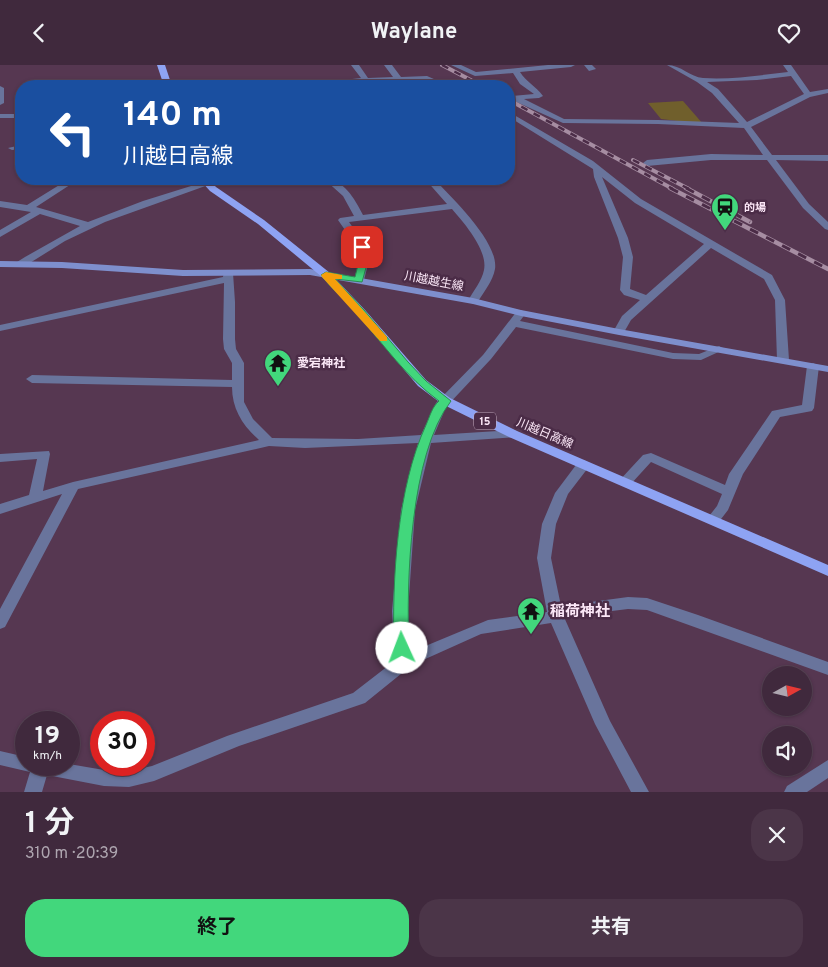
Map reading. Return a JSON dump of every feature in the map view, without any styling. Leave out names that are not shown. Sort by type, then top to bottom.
[{"type":"main road","points":[[161,65],[166,80]]},
{"type":"main road","name":"川越日高線","points":[[210,185],[261,222],[326,275],[361,312],[404,365],[422,383],[446,401],[513,434],[828,571]]},
{"type":"main road","name":"川越越生線","points":[[0,264],[228,276],[292,270],[473,301],[517,318],[619,331],[828,369]]},
{"type":"street","points":[[355,65],[366,80],[398,77],[427,77],[432,80]]},
{"type":"street","points":[[388,65],[398,77]]},
{"type":"street","points":[[454,65],[475,74],[571,65]]},
{"type":"street","points":[[671,65],[700,80],[715,91],[746,126],[806,207],[828,227]]},
{"type":"street","points":[[787,65],[792,75],[808,95]]},
{"type":"street","points":[[515,70],[523,82],[533,88],[540,96],[516,98],[563,121],[658,122],[746,126],[808,95],[828,91]]},
{"type":"street","points":[[700,80],[792,75]]},
{"type":"street","points":[[0,88],[0,102]]},
{"type":"street","points":[[0,116],[15,116]]},
{"type":"street","points":[[515,122],[597,168],[638,201],[768,277],[780,300],[783,360]]},
{"type":"street","points":[[647,163],[711,157],[828,157]]},
{"type":"street","points":[[597,168],[598,177],[623,238],[628,257],[625,290],[628,293],[647,299]]},
{"type":"street","points":[[0,234],[66,185]]},
{"type":"street","points":[[20,264],[88,225],[195,185]]},
{"type":"street","points":[[336,185],[347,194],[359,216]]},
{"type":"street","points":[[435,185],[479,236],[490,265],[488,273],[473,301]]},
{"type":"street","points":[[2,205],[34,209],[88,225]]},
{"type":"street","points":[[359,280],[366,253],[342,220],[359,216],[454,206]]},
{"type":"street","points":[[619,331],[626,318],[710,244]]},
{"type":"street","points":[[0,329],[228,276],[230,302],[228,339],[230,349],[238,363],[238,401],[242,411],[255,430],[269,442]]},
{"type":"street","points":[[406,661],[402,648],[400,611],[408,510],[425,439],[440,407],[487,357],[517,318],[673,355],[701,357],[719,349]]},
{"type":"street","points":[[713,520],[723,507],[736,474],[776,414],[808,408],[813,366]]},
{"type":"street","points":[[32,379],[239,384]]},
{"type":"street","points":[[0,509],[73,486],[269,442],[314,444],[513,434]]},
{"type":"street","points":[[0,458],[44,454],[35,498]]},
{"type":"street","points":[[625,482],[651,457],[730,492]]},
{"type":"street","points":[[584,464],[562,493],[549,524],[544,558],[555,615],[602,724],[640,792]]},
{"type":"street","points":[[0,623],[73,486]]},
{"type":"street","points":[[80,774],[104,778],[129,779],[154,773],[233,741],[359,698],[406,661],[482,628],[628,603],[647,604],[693,619],[828,669]]},
{"type":"street","points":[[0,758],[15,761]]},
{"type":"street","points":[[793,792],[828,768]]},
{"type":"street","points":[[32,776],[33,792]]},
{"type":"shaded area","points":[[683,101],[703,124],[661,119],[648,103]]},
{"type":"railway","points":[[442,65],[471,80]]},
{"type":"railway","points":[[515,103],[673,189]]},
{"type":"railway","points":[[633,160],[689,189]]},
{"type":"railway","points":[[670,188],[828,269]]},
{"type":"railway","points":[[686,188],[750,222]]},
{"type":"slow traffic","points":[[339,277],[326,275],[361,312],[383,339]]},
{"type":"place","name":"的場","points":[[725,231]]},
{"type":"place","name":"愛宕神社","points":[[278,387]]},
{"type":"place","name":"稲荷神社","points":[[531,635]]},
{"type":"route","points":[[362,247],[366,253],[359,280],[326,275],[361,312],[404,365],[422,383],[446,401],[440,407],[427,433],[408,510],[400,611],[402,648]]}]
